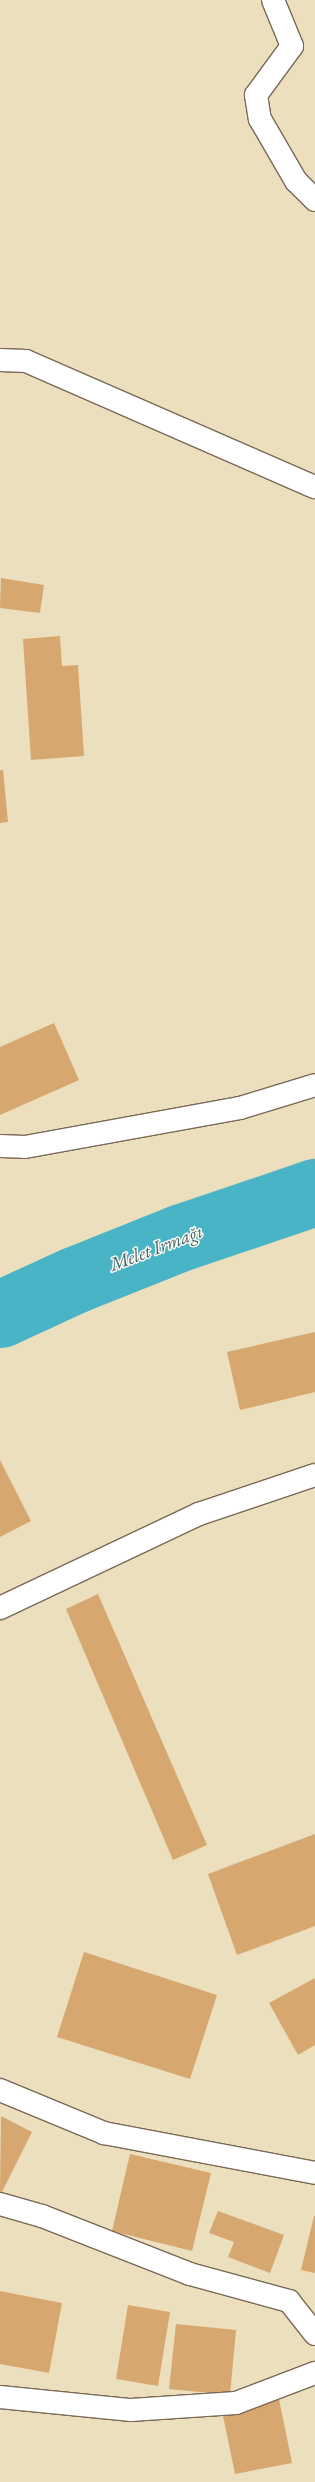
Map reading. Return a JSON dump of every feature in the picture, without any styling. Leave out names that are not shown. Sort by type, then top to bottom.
[{"type":"street","points":[[273,0],[292,46],[256,95],[260,118],[296,181],[315,200]]},
{"type":"street","points":[[0,360],[26,361],[315,486]]},
{"type":"street","points":[[0,1146],[25,1147],[240,1108],[315,1085]]},
{"type":"street","points":[[0,1608],[199,1514],[315,1475]]},
{"type":"street","points":[[0,2090],[104,2133],[315,2173]]},
{"type":"street","points":[[0,2204],[42,2216],[190,2274],[289,2302],[315,2334]]},
{"type":"street","points":[[0,2397],[131,2410],[191,2406],[236,2402],[315,2373]]},
{"type":"building","points":[[1,578],[44,585],[40,613],[0,608]]},
{"type":"building","points":[[60,636],[62,666],[78,665],[84,756],[31,760],[23,639]]},
{"type":"building","points":[[0,770],[3,770],[8,822],[0,823]]},
{"type":"building","points":[[54,1023],[79,1080],[0,1115],[0,1047]]},
{"type":"building","points":[[315,1332],[315,1392],[240,1410],[227,1352]]},
{"type":"building","points":[[0,1460],[31,1521],[0,1537]]},
{"type":"building","points":[[98,1594],[207,1845],[173,1860],[66,1609]]},
{"type":"building","points":[[315,1834],[315,1926],[237,1955],[208,1874]]},
{"type":"building","points":[[84,1952],[217,1995],[190,2079],[57,2037]]},
{"type":"building","points":[[315,1978],[315,2045],[298,2055],[269,2003]]},
{"type":"building","points":[[1,2116],[32,2132],[0,2194]]},
{"type":"building","points":[[130,2154],[211,2173],[192,2251],[112,2231]]},
{"type":"building","points":[[218,2211],[284,2235],[270,2273],[228,2257],[234,2242],[209,2233]]},
{"type":"building","points":[[315,2216],[315,2273],[301,2270]]},
{"type":"building","points":[[0,2291],[62,2303],[49,2373],[0,2364]]},
{"type":"building","points":[[128,2305],[170,2312],[158,2386],[116,2379]]},
{"type":"building","points":[[176,2324],[236,2330],[230,2395],[169,2389]]},
{"type":"building","points":[[279,2399],[292,2463],[235,2474],[222,2411]]},
{"type":"waterway","name":"Melet Irmağı","points":[[0,1314],[74,1280],[179,1238],[315,1192]]}]
